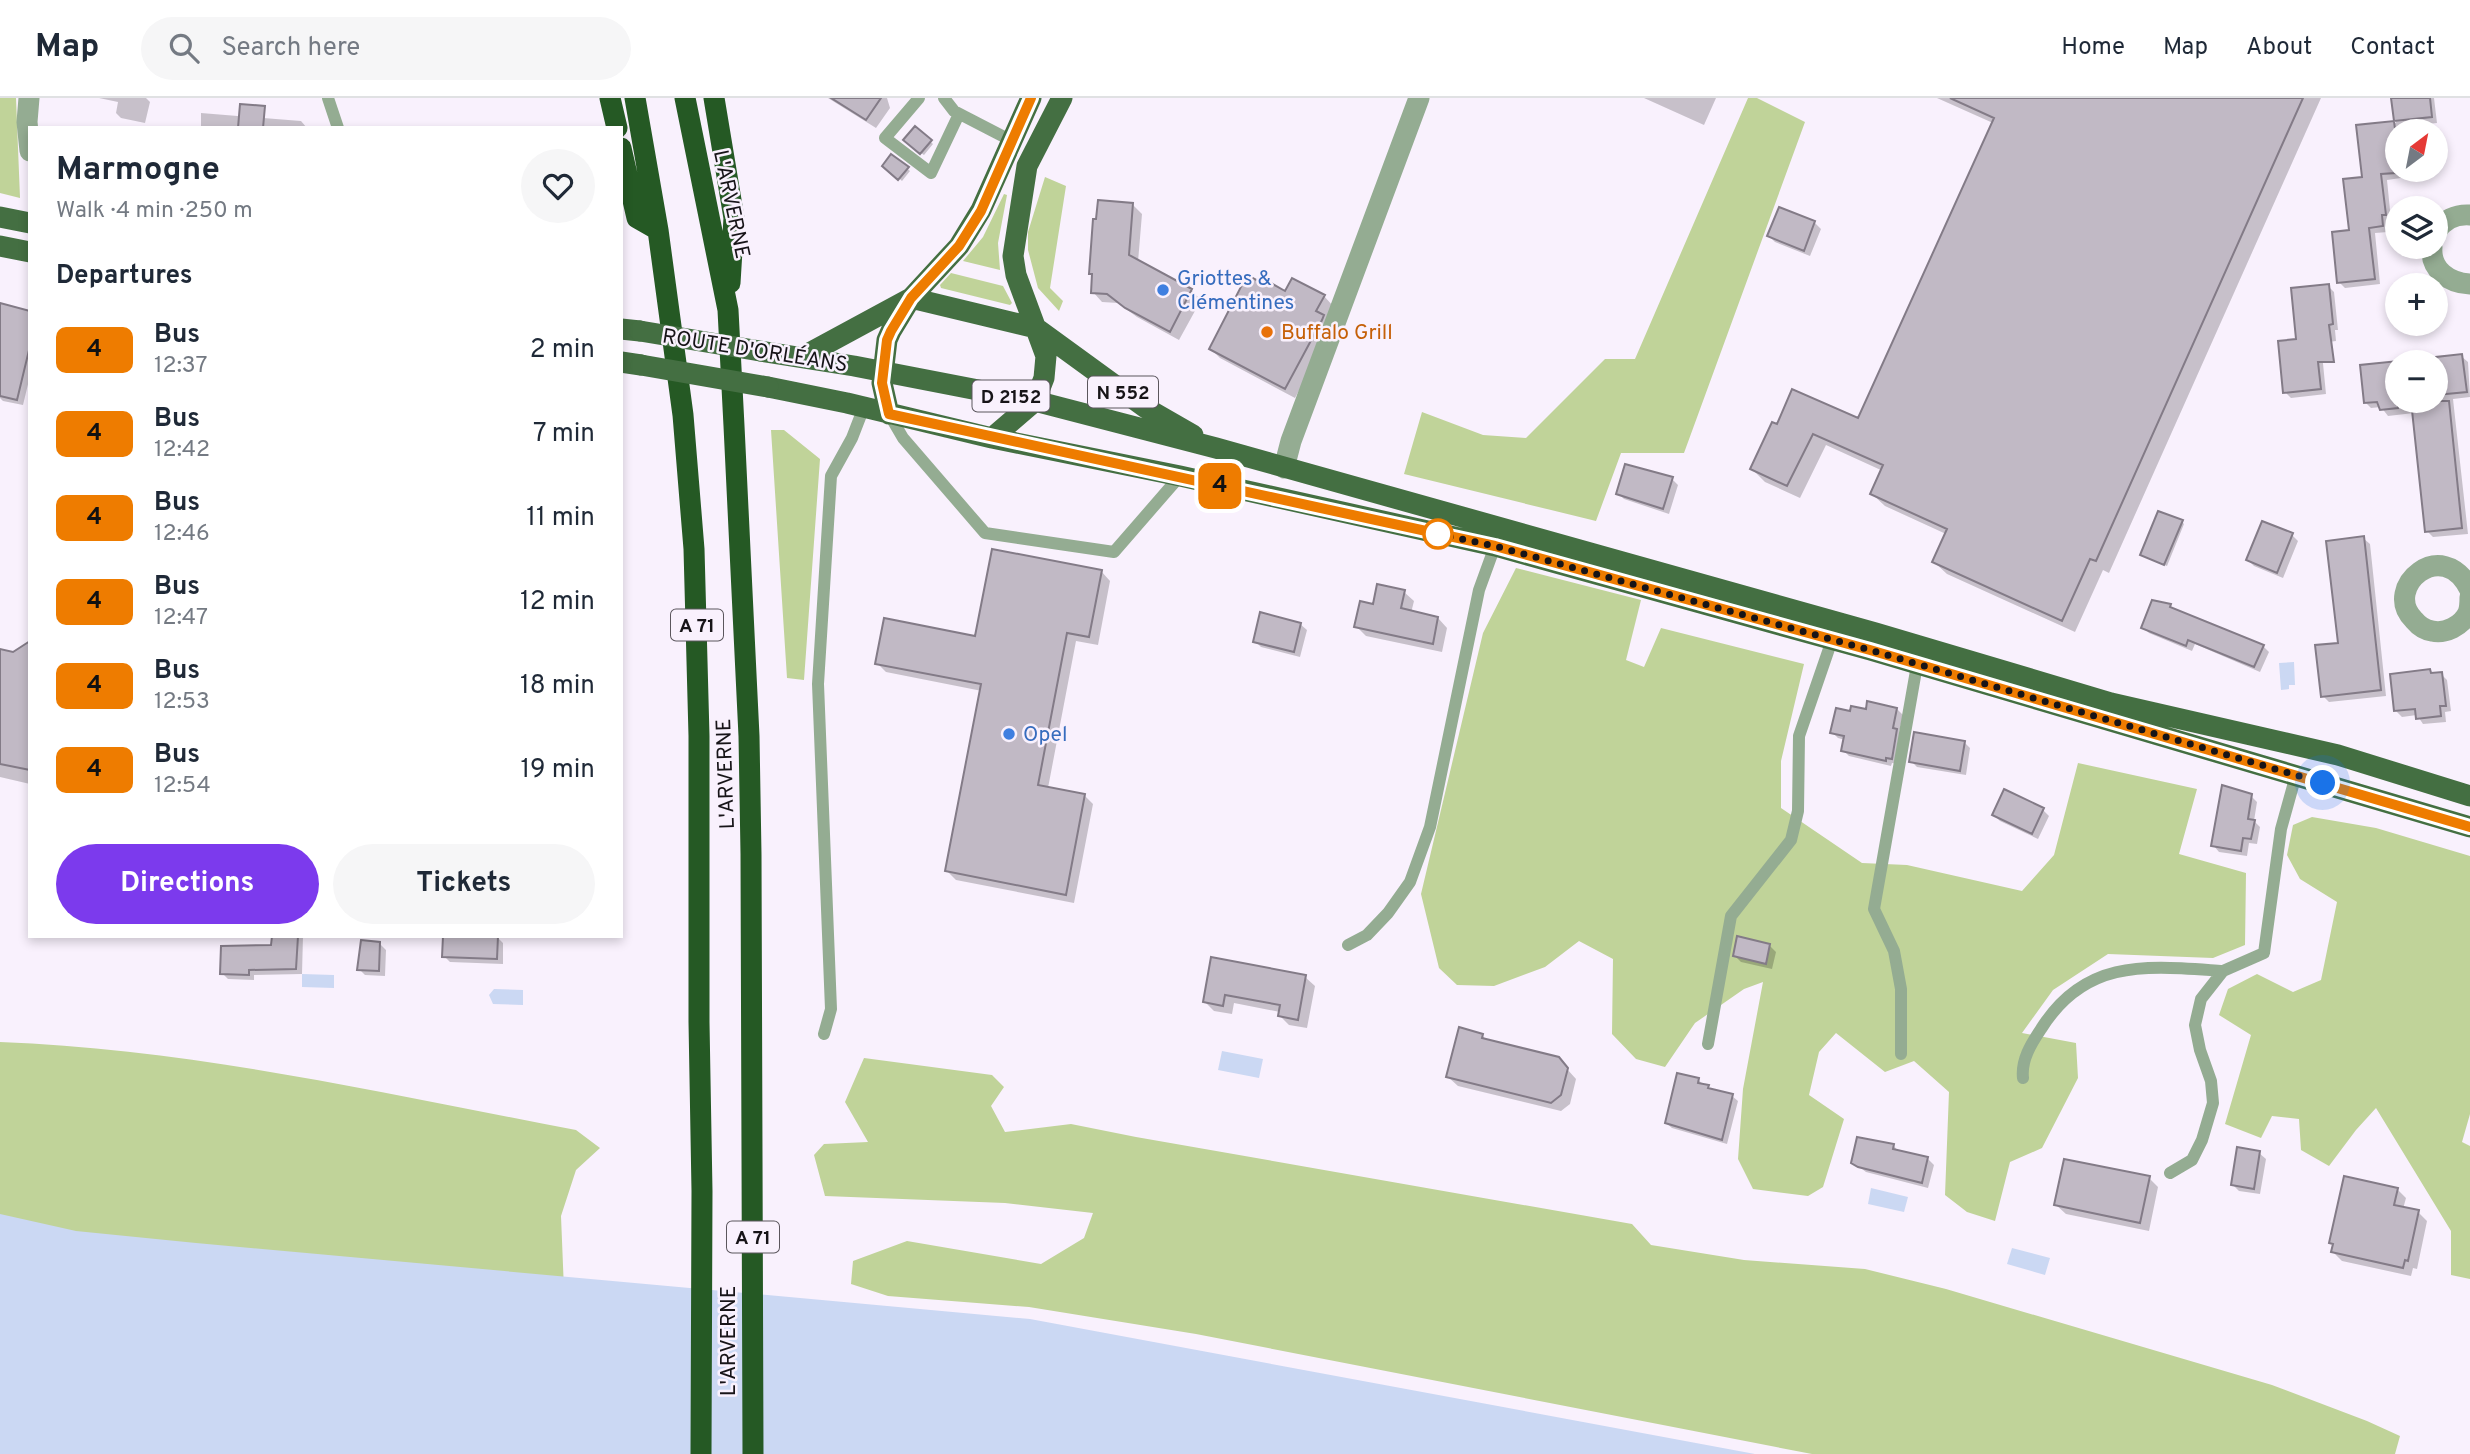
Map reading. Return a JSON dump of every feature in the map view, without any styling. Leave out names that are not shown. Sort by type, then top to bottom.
[{"type":"highway","points":[[610,98],[617,126]]},
{"type":"highway","name":"L'ARVERNE","points":[[635,98],[658,230],[683,415],[694,550],[699,736],[701,1454]]},
{"type":"highway","name":"L'ARVERNE","points":[[685,98],[728,310],[749,736],[753,1454]]},
{"type":"highway","points":[[714,98],[734,218],[728,310]]},
{"type":"highway","points":[[623,157],[637,218],[658,230]]},
{"type":"main road","points":[[889,414],[882,383],[887,340],[911,298],[959,246],[981,211],[1031,98]]},
{"type":"main road","points":[[992,438],[1035,401],[1044,378],[1046,356],[1016,275],[1013,256],[1027,166],[1062,98]]},
{"type":"main road","points":[[0,217],[28,223]]},
{"type":"main road","points":[[0,246],[28,252]]},
{"type":"main road","points":[[802,357],[911,298],[1036,328]]},
{"type":"main road","name":"N 552","points":[[1036,328],[1146,408],[1216,448]]},
{"type":"main road","name":"ROUTE D'ORLÉANS","points":[[631,330],[882,371],[1035,401],[1216,448],[2111,703],[2338,755],[2470,796]]},
{"type":"main road","name":"ROUTE D'ORLÉANS","points":[[631,363],[864,407],[992,438],[1180,476],[1495,546],[1832,640],[2470,827]]},
{"type":"street","points":[[28,132],[29,98]]},
{"type":"street","points":[[1284,468],[1291,441],[1419,98]]},
{"type":"street","points":[[2448,220],[2470,215]]},
{"type":"street","points":[[2434,259],[2435,266],[2445,277],[2458,283],[2470,284]]},
{"type":"lane","points":[[328,98],[337,126]]},
{"type":"lane","points":[[919,98],[885,138],[931,173],[959,114]]},
{"type":"lane","points":[[944,98],[954,111],[1012,141]]},
{"type":"lane","points":[[824,1034],[831,1009],[818,684],[831,476],[852,438],[864,407]]},
{"type":"lane","points":[[889,414],[903,438],[985,533],[1114,552],[1180,476]]},
{"type":"lane","points":[[1348,945],[1367,935],[1388,913],[1410,882],[1430,827],[1479,590],[1495,546]]},
{"type":"lane","points":[[1708,1044],[1731,916],[1791,840],[1797,811],[1799,736],[1832,640]]},
{"type":"lane","points":[[1901,1055],[1901,989],[1894,951],[1874,909],[1917,665]]},
{"type":"lane","points":[[2023,1078],[2022,1065],[2052,1011],[2082,985],[2123,969],[2163,967],[2223,971],[2264,953],[2281,828],[2296,775]]},
{"type":"lane","points":[[2170,1172],[2192,1160],[2202,1140],[2213,1104],[2211,1080],[2200,1050],[2195,1025],[2201,999],[2223,971]]},
{"type":"green space","points":[[0,98],[16,98],[20,198],[0,193]]},
{"type":"green space","points":[[1748,98],[1757,98],[1805,122],[1684,453],[1621,453],[1596,521],[1404,474],[1422,412],[1483,435],[1526,438],[1605,359],[1635,359]]},
{"type":"green space","points":[[1045,177],[1066,186],[1050,288],[1063,301],[1059,311],[1038,288],[1028,250],[1028,232]]},
{"type":"green space","points":[[1004,194],[1007,195],[998,243],[1000,270],[963,261],[983,237]]},
{"type":"green space","points":[[951,273],[1003,286],[1012,303],[1010,305],[941,288],[940,285]]},
{"type":"green space","points":[[771,430],[784,430],[820,459],[804,680],[787,678]]},
{"type":"green space","points":[[1516,568],[1641,600],[1626,660],[1644,667],[1661,628],[1804,664],[1781,761],[1781,808],[1862,863],[1907,865],[2022,891],[2054,855],[2078,763],[2197,789],[2179,854],[2246,873],[2245,945],[2213,958],[2108,954],[2053,990],[2022,1033],[2076,1043],[2078,1078],[2042,1148],[2010,1162],[1995,1221],[1967,1212],[1945,1195],[1949,1092],[1914,1061],[1885,1072],[1836,1033],[1819,1052],[1809,1095],[1844,1119],[1823,1187],[1808,1196],[1753,1189],[1738,1159],[1743,1089],[1763,982],[1744,989],[1695,1023],[1665,1067],[1636,1059],[1612,1034],[1613,959],[1579,941],[1545,967],[1494,986],[1457,985],[1439,968],[1421,894],[1483,633]]},
{"type":"green space","points":[[2312,817],[2376,828],[2470,856],[2470,1114],[2462,1142],[2470,1146],[2470,1279],[2451,1275],[2451,1231],[2376,1108],[2329,1166],[2301,1150],[2299,1119],[2272,1116],[2261,1138],[2225,1124],[2251,1035],[2219,1015],[2228,989],[2257,974],[2293,992],[2321,980],[2337,902],[2300,879],[2287,855],[2293,825]]},
{"type":"green space","points":[[0,1042],[72,1046],[217,1063],[576,1130],[600,1148],[576,1170],[561,1216],[564,1290],[0,1227]]},
{"type":"green space","points":[[864,1058],[992,1075],[1004,1087],[991,1106],[1005,1132],[1071,1124],[1632,1224],[1651,1245],[1744,1260],[1865,1269],[1946,1289],[2272,1385],[2400,1436],[2395,1454],[1812,1454],[1196,1334],[1029,1307],[888,1296],[851,1284],[853,1261],[907,1241],[1041,1264],[1084,1238],[1093,1213],[1005,1203],[825,1196],[814,1155],[824,1144],[868,1142],[845,1102]]},
{"type":"water","points":[[2294,662],[2295,685],[2281,690],[2279,663]]},
{"type":"water","points":[[302,974],[334,975],[334,988],[302,987]]},
{"type":"water","points":[[494,989],[523,990],[523,1005],[493,1004],[489,995]]},
{"type":"water","points":[[1222,1051],[1263,1059],[1259,1078],[1218,1070]]},
{"type":"water","points":[[1871,1188],[1908,1197],[1904,1212],[1868,1204]]},
{"type":"water","points":[[0,1214],[76,1231],[1030,1319],[1755,1454],[0,1454]]},
{"type":"water","points":[[2012,1248],[2050,1258],[2045,1275],[2007,1264]]},
{"type":"building","points":[[831,98],[881,98],[866,120]]},
{"type":"building","points":[[1950,98],[2303,98],[2096,561],[2090,559],[2062,621],[1932,562],[1947,529],[1870,494],[1883,465],[1813,434],[1787,486],[1750,469],[1772,422],[1777,424],[1792,389],[1858,418],[1994,118]]},
{"type":"building","points":[[2391,98],[2430,98],[2432,117],[2394,119]]},
{"type":"building","points":[[240,104],[265,106],[263,126],[238,126]]},
{"type":"building","points":[[2385,122],[2385,174],[2381,174],[2385,215],[2382,215],[2383,226],[2369,228],[2375,279],[2337,283],[2332,232],[2349,230],[2343,179],[2362,177],[2356,125]]},
{"type":"building","points":[[915,126],[932,140],[920,154],[903,140]]},
{"type":"building","points":[[891,154],[909,167],[898,180],[882,166]]},
{"type":"building","points":[[1098,200],[1133,203],[1129,255],[1192,289],[1170,332],[1125,308],[1107,294],[1091,293],[1092,274],[1089,274],[1093,219],[1096,219]]},
{"type":"building","points":[[1779,207],[1815,221],[1804,251],[1767,236]]},
{"type":"building","name":"Buffalo Grill","points":[[1247,275],[1260,282],[1262,278],[1285,291],[1292,278],[1325,295],[1316,311],[1324,315],[1322,320],[1285,389],[1209,349]]},
{"type":"building","points":[[2329,284],[2333,324],[2329,325],[2334,362],[2318,362],[2321,389],[2283,393],[2278,341],[2296,339],[2291,288]]},
{"type":"building","points":[[0,303],[28,310],[28,354],[17,400],[0,396]]},
{"type":"building","points":[[2462,354],[2467,392],[2448,394],[2448,356]]},
{"type":"building","points":[[2385,362],[2385,409],[2380,410],[2377,402],[2364,403],[2360,365]]},
{"type":"building","points":[[2449,401],[2462,528],[2425,532],[2412,413],[2448,413]]},
{"type":"building","points":[[1625,464],[1673,477],[1663,509],[1616,494]]},
{"type":"building","points":[[2158,511],[2183,520],[2164,565],[2140,555]]},
{"type":"building","points":[[2262,521],[2293,533],[2277,573],[2246,560]]},
{"type":"building","points":[[2364,536],[2381,690],[2321,697],[2315,645],[2338,643],[2326,541]]},
{"type":"building","name":"Opel","points":[[992,549],[1102,570],[1089,637],[1067,633],[1038,785],[1085,794],[1066,895],[945,871],[981,684],[875,664],[884,618],[975,636]]},
{"type":"building","points":[[1377,584],[1405,590],[1401,608],[1438,617],[1433,644],[1354,627],[1360,601],[1373,604]]},
{"type":"building","points":[[2152,600],[2171,604],[2170,607],[2264,645],[2254,667],[2188,640],[2186,646],[2141,628]]},
{"type":"building","points":[[1260,612],[1301,623],[1294,652],[1253,642]]},
{"type":"building","points":[[28,642],[28,770],[0,764],[0,649],[13,652]]},
{"type":"building","points":[[2430,669],[2431,673],[2442,672],[2446,706],[2440,706],[2441,716],[2416,719],[2415,709],[2394,711],[2390,674]]},
{"type":"building","points":[[1867,701],[1897,708],[1892,759],[1886,758],[1886,761],[1841,751],[1844,736],[1830,733],[1836,708],[1850,711],[1851,706],[1866,709]]},
{"type":"building","points":[[1914,732],[1965,741],[1960,771],[1909,762]]},
{"type":"building","points":[[2222,785],[2252,794],[2248,819],[2255,820],[2251,839],[2243,838],[2241,851],[2211,846]]},
{"type":"building","points":[[2004,789],[2044,808],[2032,834],[1992,815]]},
{"type":"building","points":[[1737,936],[1770,944],[1766,964],[1733,956]]},
{"type":"building","points":[[272,938],[298,938],[296,969],[249,970],[249,975],[220,974],[221,946],[271,945]]},
{"type":"building","points":[[443,938],[498,938],[497,959],[442,957]]},
{"type":"building","points":[[361,940],[380,942],[379,971],[357,970]]},
{"type":"building","points":[[1211,957],[1306,975],[1298,1020],[1278,1016],[1280,1005],[1225,995],[1223,1006],[1203,1002]]},
{"type":"building","points":[[1459,1027],[1483,1034],[1482,1038],[1559,1057],[1568,1068],[1561,1095],[1551,1103],[1446,1077]]},
{"type":"building","points":[[1677,1073],[1699,1078],[1698,1083],[1709,1085],[1708,1088],[1733,1094],[1722,1140],[1665,1123]]},
{"type":"building","points":[[1857,1137],[1894,1144],[1893,1149],[1928,1157],[1922,1183],[1851,1163]]},
{"type":"building","points":[[2237,1147],[2260,1151],[2254,1189],[2231,1185]]},
{"type":"building","points":[[2064,1159],[2150,1176],[2140,1223],[2054,1205]]},
{"type":"building","points":[[2344,1176],[2398,1188],[2394,1205],[2419,1210],[2408,1261],[2405,1260],[2403,1268],[2331,1252],[2333,1244],[2329,1243]]},
{"type":"bus line","name":"4","points":[[1031,98],[981,211],[959,246],[911,298],[891,331],[882,371],[889,414],[1495,546],[1870,650],[2470,827]]},
{"type":"place","name":"Griottes & Clémentines","points":[[1163,290]]},
{"type":"place","name":"Buffalo Grill","points":[[1267,332]]},
{"type":"place","name":"Opel","points":[[1009,734]]},
{"type":"route","points":[[1438,534],[1495,546],[1870,650],[2323,783]]}]
